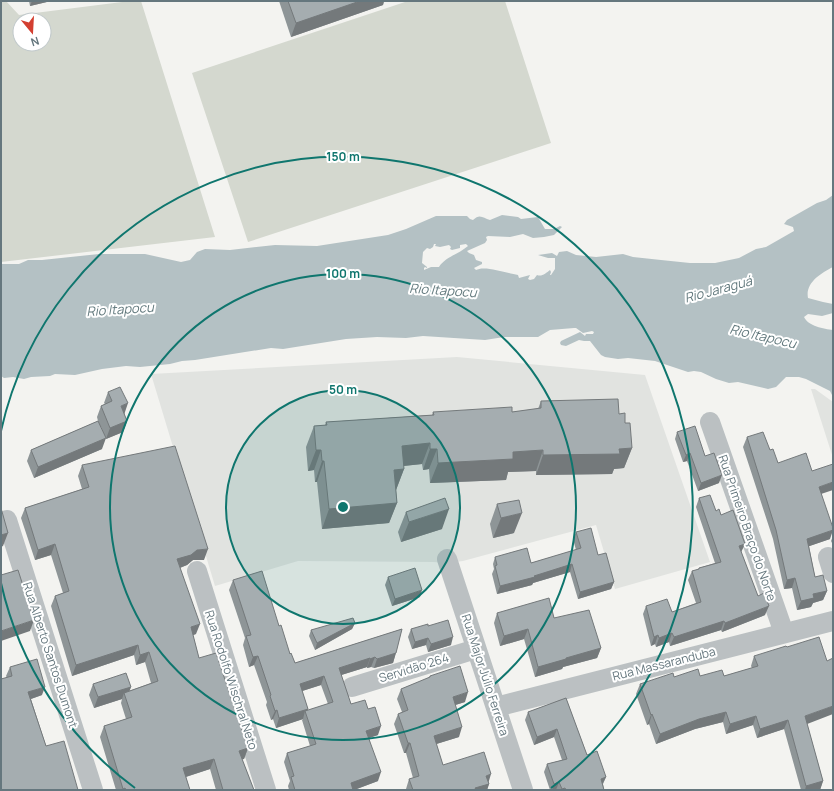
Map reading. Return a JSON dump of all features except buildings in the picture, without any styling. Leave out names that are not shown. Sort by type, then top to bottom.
[{"type":"street","name":"Rua Primeiro Braço do Norte","points":[[710,422],[784,633]]},
{"type":"street","name":"Rua Alberto Santos Dumont","points":[[7,520],[93,790]]},
{"type":"street","name":"Rua Major Júlio Ferreira","points":[[447,559],[523,790]]},
{"type":"street","name":"Rua Rodolfo Wischral Neto","points":[[197,571],[266,790]]},
{"type":"street","name":"Rua Massaranduba","points":[[496,707],[833,621]]},
{"type":"street","name":"Servidão 264","points":[[352,687],[476,649]]},
{"type":"shaded area","points":[[1,1],[6,1],[16,12],[12,12],[12,52],[52,52],[52,12],[43,12],[130,1],[141,1],[215,237],[1,262]]},
{"type":"shaded area","points":[[408,1],[505,1],[551,143],[248,242],[192,73]]},
{"type":"shaded area","points":[[457,357],[645,375],[710,562],[615,589],[596,525],[463,561],[448,563],[298,561],[215,586],[151,374]]},
{"type":"shaded area","points":[[811,389],[815,389],[833,402],[833,458]]},
{"type":"water","points":[[833,195],[833,267],[819,275],[811,283],[808,298],[833,304],[833,313],[822,316],[808,314],[804,317],[813,325],[833,330],[833,397],[830,391],[799,377],[786,377],[776,387],[768,389],[738,382],[729,383],[701,372],[688,372],[655,361],[605,357],[601,355],[590,341],[579,340],[566,346],[561,345],[561,341],[580,332],[585,336],[586,334],[593,334],[594,332],[583,333],[576,328],[550,330],[538,337],[504,337],[485,340],[423,336],[406,338],[377,337],[346,339],[283,349],[271,348],[170,364],[140,367],[126,366],[102,369],[75,375],[55,374],[24,379],[13,377],[4,378],[1,376],[1,264],[19,264],[28,260],[99,254],[145,254],[181,262],[190,260],[197,252],[205,249],[230,250],[275,245],[317,246],[388,235],[436,216],[467,216],[473,220],[480,216],[490,220],[502,215],[518,217],[521,219],[538,217],[545,229],[554,229],[560,226],[562,227],[554,235],[544,237],[533,238],[523,234],[510,237],[488,236],[486,237],[487,240],[485,243],[467,251],[474,255],[476,260],[482,262],[482,264],[474,268],[476,270],[484,268],[496,270],[518,275],[519,278],[530,275],[528,279],[530,280],[534,279],[537,275],[542,275],[550,270],[551,275],[555,269],[555,258],[548,258],[538,255],[552,253],[557,256],[559,252],[567,251],[576,255],[596,257],[623,254],[633,257],[690,263],[715,263],[739,258],[756,249],[766,247],[794,231],[793,227],[784,224],[787,220],[817,203],[826,200]],"holes":[[[434,244],[436,244],[435,246],[440,247],[449,245],[451,247],[450,249],[452,250],[460,248],[460,245],[466,244],[468,246],[448,258],[439,267],[431,267],[424,270],[424,268],[427,267],[422,263],[423,252],[427,248],[430,249]]]},
{"type":"water label","name":"Rio Jaraguá","points":[[718,289]]},
{"type":"water label","name":"Rio Itapocu","points":[[443,290]]},
{"type":"water label","name":"Rio Itapocu","points":[[120,309]]},
{"type":"water label","name":"Rio Itapocu","points":[[763,336]]}]
